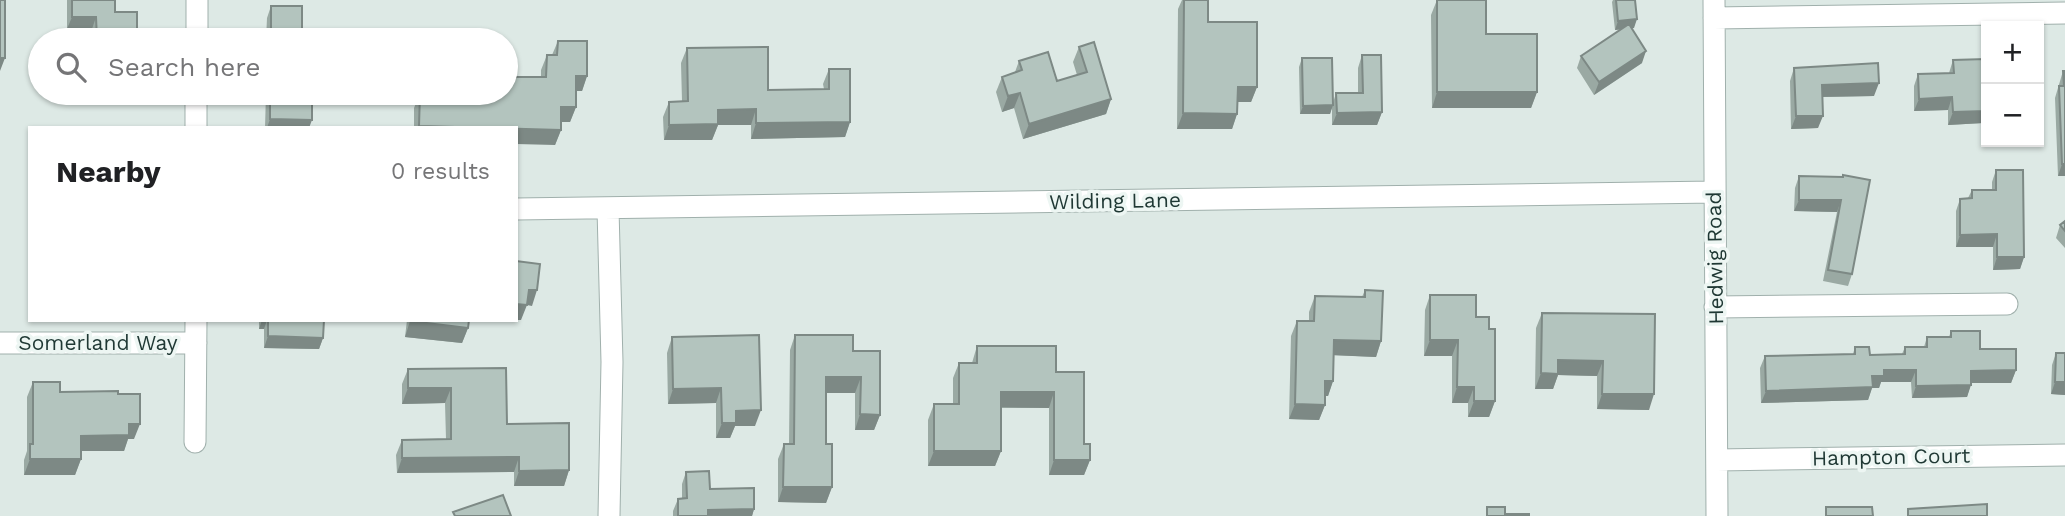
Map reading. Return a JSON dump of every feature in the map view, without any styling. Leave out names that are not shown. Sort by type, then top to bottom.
[{"type":"street","points":[[197,0],[197,28]]},
{"type":"street","points":[[1714,9],[1903,8],[2065,13]]},
{"type":"street","name":"Hedwig Road","points":[[1714,9],[1717,516]]},
{"type":"street","points":[[196,126],[197,105]]},
{"type":"street","name":"Wilding Lane","points":[[518,209],[1714,192]]},
{"type":"street","points":[[608,209],[612,362],[609,516]]},
{"type":"street","points":[[1715,307],[2007,304]]},
{"type":"street","points":[[195,442],[196,322]]},
{"type":"street","name":"Somerland Way","points":[[0,343],[195,343]]},
{"type":"street","name":"Hampton Court","points":[[1717,460],[2065,455]]},
{"type":"building","points":[[0,0],[5,0],[5,58],[0,58]]},
{"type":"building","points":[[72,0],[115,0],[115,12],[137,12],[137,28],[96,28],[96,17],[72,17]]},
{"type":"building","points":[[1184,0],[1208,0],[1208,22],[1257,22],[1257,87],[1238,87],[1237,114],[1183,113]]},
{"type":"building","points":[[1437,0],[1486,0],[1486,34],[1537,34],[1537,92],[1437,92]]},
{"type":"building","points":[[1616,0],[1635,0],[1637,19],[1618,21]]},
{"type":"building","points":[[271,6],[302,6],[302,28],[271,28]]},
{"type":"building","points":[[1629,24],[1646,51],[1599,82],[1581,56]]},
{"type":"building","points":[[558,41],[587,41],[587,76],[576,76],[576,107],[561,107],[561,130],[518,129],[518,126],[419,126],[420,105],[518,105],[518,77],[546,77],[547,55],[557,55]]},
{"type":"building","points":[[1094,42],[1111,99],[1029,124],[1020,93],[1008,96],[1002,77],[1022,70],[1019,61],[1048,52],[1057,81],[1087,72],[1079,47]]},
{"type":"building","points":[[768,47],[768,90],[829,89],[829,69],[850,69],[850,122],[756,123],[756,109],[718,110],[718,124],[669,125],[669,102],[688,101],[687,48]]},
{"type":"building","points":[[1362,55],[1381,55],[1382,112],[1337,113],[1336,93],[1363,93]]},
{"type":"building","points":[[1302,58],[1332,58],[1333,105],[1303,106]]},
{"type":"building","points":[[1981,59],[1981,111],[1953,112],[1952,97],[1919,99],[1918,74],[1954,73],[1953,60]]},
{"type":"building","points":[[1878,63],[1879,83],[1822,85],[1823,116],[1796,116],[1794,68]]},
{"type":"building","points":[[2065,71],[2065,164],[2062,164],[2059,86],[2064,86]]},
{"type":"building","points":[[270,105],[312,105],[312,120],[270,119]]},
{"type":"building","points":[[1996,170],[2023,170],[2024,257],[1997,257],[1997,234],[1960,235],[1960,199],[1972,198],[1972,190],[1996,190]]},
{"type":"building","points":[[1843,175],[1870,180],[1852,274],[1828,270],[1841,200],[1799,200],[1799,176]]},
{"type":"building","points":[[518,261],[540,264],[537,290],[529,290],[527,305],[518,304]]},
{"type":"building","points":[[1365,290],[1383,291],[1381,341],[1334,340],[1333,381],[1325,381],[1325,405],[1295,404],[1297,321],[1314,321],[1315,296],[1365,297]]},
{"type":"building","points":[[1430,295],[1476,295],[1476,317],[1489,317],[1489,329],[1495,329],[1495,401],[1474,401],[1474,387],[1457,387],[1458,340],[1430,340]]},
{"type":"building","points":[[1542,313],[1655,314],[1654,394],[1602,394],[1603,361],[1558,360],[1558,374],[1541,373]]},
{"type":"building","points":[[268,322],[324,322],[323,338],[268,336]]},
{"type":"building","points":[[418,322],[469,322],[468,328]]},
{"type":"building","points":[[1951,331],[1980,331],[1980,349],[2016,349],[2016,370],[1971,371],[1971,385],[1916,386],[1916,370],[1884,370],[1884,376],[1872,376],[1873,387],[1766,391],[1765,356],[1855,354],[1855,347],[1869,347],[1870,355],[1905,354],[1905,347],[1927,347],[1927,337],[1951,337]]},
{"type":"building","points":[[759,335],[761,410],[736,411],[736,423],[722,423],[721,388],[673,389],[672,337]]},
{"type":"building","points":[[795,335],[853,335],[853,351],[880,351],[880,415],[860,414],[861,377],[826,377],[826,444],[832,444],[832,487],[783,487],[784,444],[794,444]]},
{"type":"building","points":[[977,346],[1056,346],[1056,372],[1084,372],[1084,444],[1090,444],[1090,460],[1054,460],[1054,392],[1001,392],[1001,451],[934,451],[934,404],[959,404],[959,363],[977,363]]},
{"type":"building","points":[[2056,353],[2065,353],[2065,382],[2055,382]]},
{"type":"building","points":[[506,368],[507,424],[569,423],[569,470],[519,471],[519,457],[402,458],[402,440],[451,439],[451,388],[408,388],[408,369]]},
{"type":"building","points":[[33,382],[60,382],[60,392],[118,391],[118,394],[140,394],[140,424],[129,424],[129,435],[81,436],[81,459],[30,459],[30,444],[33,444]]},
{"type":"building","points":[[709,471],[710,489],[754,488],[754,509],[708,510],[708,516],[678,516],[678,499],[687,498],[686,472]]},
{"type":"building","points":[[503,495],[511,516],[455,516],[453,512]]},
{"type":"building","points":[[1987,504],[1987,516],[1908,516],[1908,509]]},
{"type":"building","points":[[1487,507],[1505,507],[1505,514],[1529,516],[1487,516]]},
{"type":"building","points":[[1826,507],[1872,507],[1873,516],[1826,516]]}]
